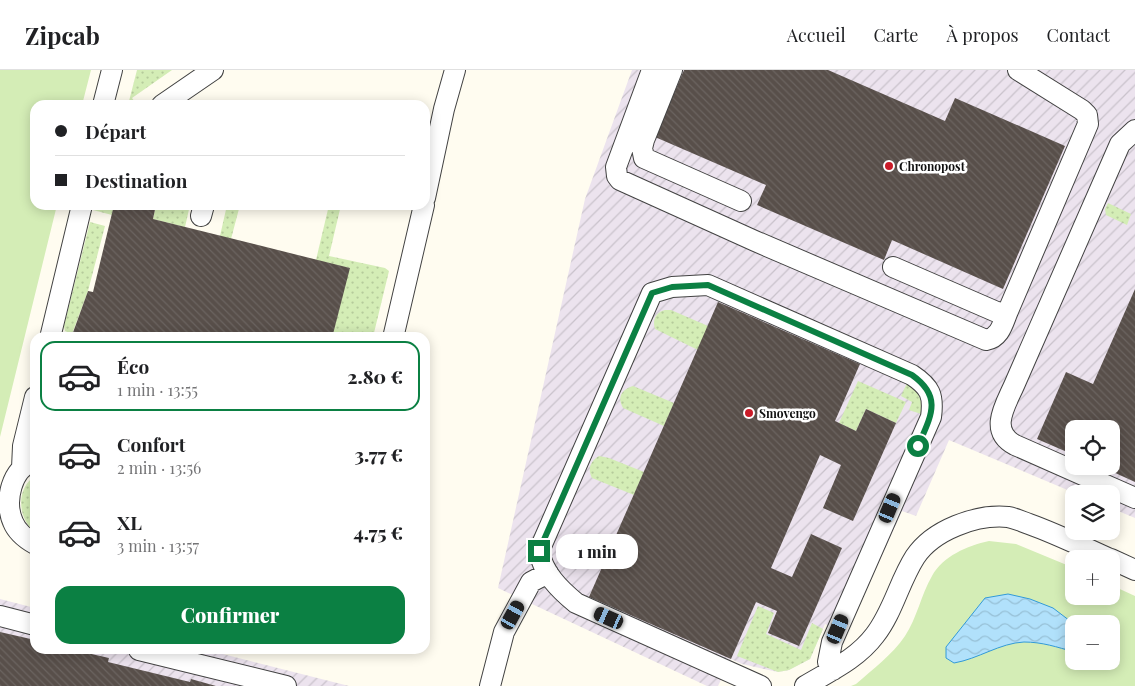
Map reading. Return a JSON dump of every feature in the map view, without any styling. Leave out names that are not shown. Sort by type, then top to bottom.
[{"type":"street","points":[[104,100],[112,70]]},
{"type":"street","points":[[169,100],[213,70]]},
{"type":"street","points":[[430,175],[444,109],[456,70]]},
{"type":"street","points":[[652,70],[616,167],[617,176],[620,180],[755,241],[986,340],[993,339],[999,332],[1088,124],[1087,115],[1082,110],[1063,100],[1018,70]]},
{"type":"street","points":[[672,70],[644,140],[642,148],[644,158],[741,202]]},
{"type":"street","points":[[1135,130],[1120,144],[1016,380],[1001,416],[1000,424],[1002,434],[1006,440],[1015,445],[1135,498]]},
{"type":"street","points":[[51,332],[81,210]]},
{"type":"street","points":[[394,332],[423,210]]},
{"type":"street","points":[[893,267],[999,314],[1008,311]]},
{"type":"street","points":[[761,686],[576,603],[560,590],[541,562],[539,551],[652,293],[672,287],[708,285],[912,375],[924,383],[930,392],[932,405],[930,417],[832,642],[828,662],[833,670]]},
{"type":"street","points":[[30,417],[23,446],[28,465],[14,480],[9,511],[13,524],[30,541]]},
{"type":"street","points":[[805,686],[862,650],[876,634],[888,614],[915,556],[935,537],[956,525],[982,517],[1009,517],[1089,550]]},
{"type":"street","points":[[1120,563],[1135,570]]},
{"type":"street","points":[[490,686],[504,632],[531,582],[548,573]]},
{"type":"street","points":[[0,616],[30,623]]},
{"type":"street","points":[[155,654],[286,686]]},
{"type":"shaded area","points":[[632,70],[1135,70],[1135,518],[1120,512],[1120,485],[1065,485],[1065,489],[949,440],[916,516],[902,511],[847,633],[825,624],[810,659],[789,670],[778,672],[742,664],[731,659],[718,686],[707,686],[498,588],[585,199]]},
{"type":"shaded area","points":[[0,599],[30,607],[30,654],[223,654],[349,686],[0,686]]},
{"type":"green space","points":[[0,70],[91,70],[83,100],[30,100],[30,210],[56,210],[0,437]]},
{"type":"green space","points":[[137,70],[172,70],[132,98],[133,100],[129,100]]},
{"type":"green space","points":[[1108,203],[1131,214],[1127,225],[1106,215],[1105,209]]},
{"type":"green space","points":[[93,210],[113,210],[112,215]]},
{"type":"green space","points":[[155,210],[189,210],[185,227],[153,219]]},
{"type":"green space","points":[[226,210],[239,210],[231,239],[220,236]]},
{"type":"green space","points":[[328,210],[340,210],[329,256],[385,268],[389,271],[374,332],[333,332],[349,268],[316,260]]},
{"type":"green space","points":[[90,222],[105,226],[88,291],[73,332],[65,331],[64,326]]},
{"type":"green space","points":[[665,310],[671,310],[708,326],[698,350],[655,329],[656,317]]},
{"type":"green space","points":[[858,381],[906,402],[896,423],[866,409],[856,431],[839,423]]},
{"type":"green space","points":[[907,383],[914,389],[921,400],[921,414],[909,410],[912,402],[901,396]]},
{"type":"green space","points":[[633,386],[674,403],[664,426],[623,408],[620,400],[621,394]]},
{"type":"green space","points":[[599,456],[644,472],[634,495],[592,478],[591,465]]},
{"type":"green space","points":[[29,481],[30,527],[22,511],[21,503],[24,488]]},
{"type":"green space","points":[[989,541],[1016,544],[1065,564],[1065,605],[1120,605],[1120,589],[1135,596],[1135,686],[851,686],[882,662],[905,636],[913,622],[932,576],[949,557],[964,549]]},
{"type":"green space","points":[[758,606],[774,613],[766,634],[801,650],[812,623],[823,629],[810,659],[789,670],[778,672],[737,656]]},
{"type":"water","points":[[1008,594],[1030,599],[1053,608],[1065,617],[1065,650],[1043,644],[1024,642],[1006,645],[954,663],[946,658],[946,647],[985,598]]},
{"type":"building","name":"Chronopost","points":[[684,70],[828,70],[945,121],[955,98],[1065,146],[1003,289],[892,240],[884,260],[757,205],[766,185],[655,137]]},
{"type":"building","points":[[113,210],[155,210],[153,219],[350,268],[334,332],[73,332],[88,291],[93,292]]},
{"type":"building","points":[[1135,289],[1135,482],[1120,475],[1120,420],[1065,420],[1065,451],[1037,439],[1066,372],[1093,384]]},
{"type":"building","points":[[718,302],[860,364],[835,421],[856,431],[866,409],[896,423],[853,521],[823,508],[841,465],[820,455],[771,568],[792,577],[811,534],[842,548],[799,646],[768,633],[777,611],[756,602],[731,659],[589,597]]},
{"type":"building","points":[[0,632],[30,639],[30,654],[92,654],[109,658],[108,662],[190,682],[191,679],[216,686],[0,686]]},
{"type":"place","name":"Chronopost","points":[[889,166]]},
{"type":"place","name":"Smovengo","points":[[749,413]]},
{"type":"route","points":[[539,551],[652,293],[672,287],[708,285],[912,375],[924,383],[930,392],[932,405],[930,417],[918,446]]}]
